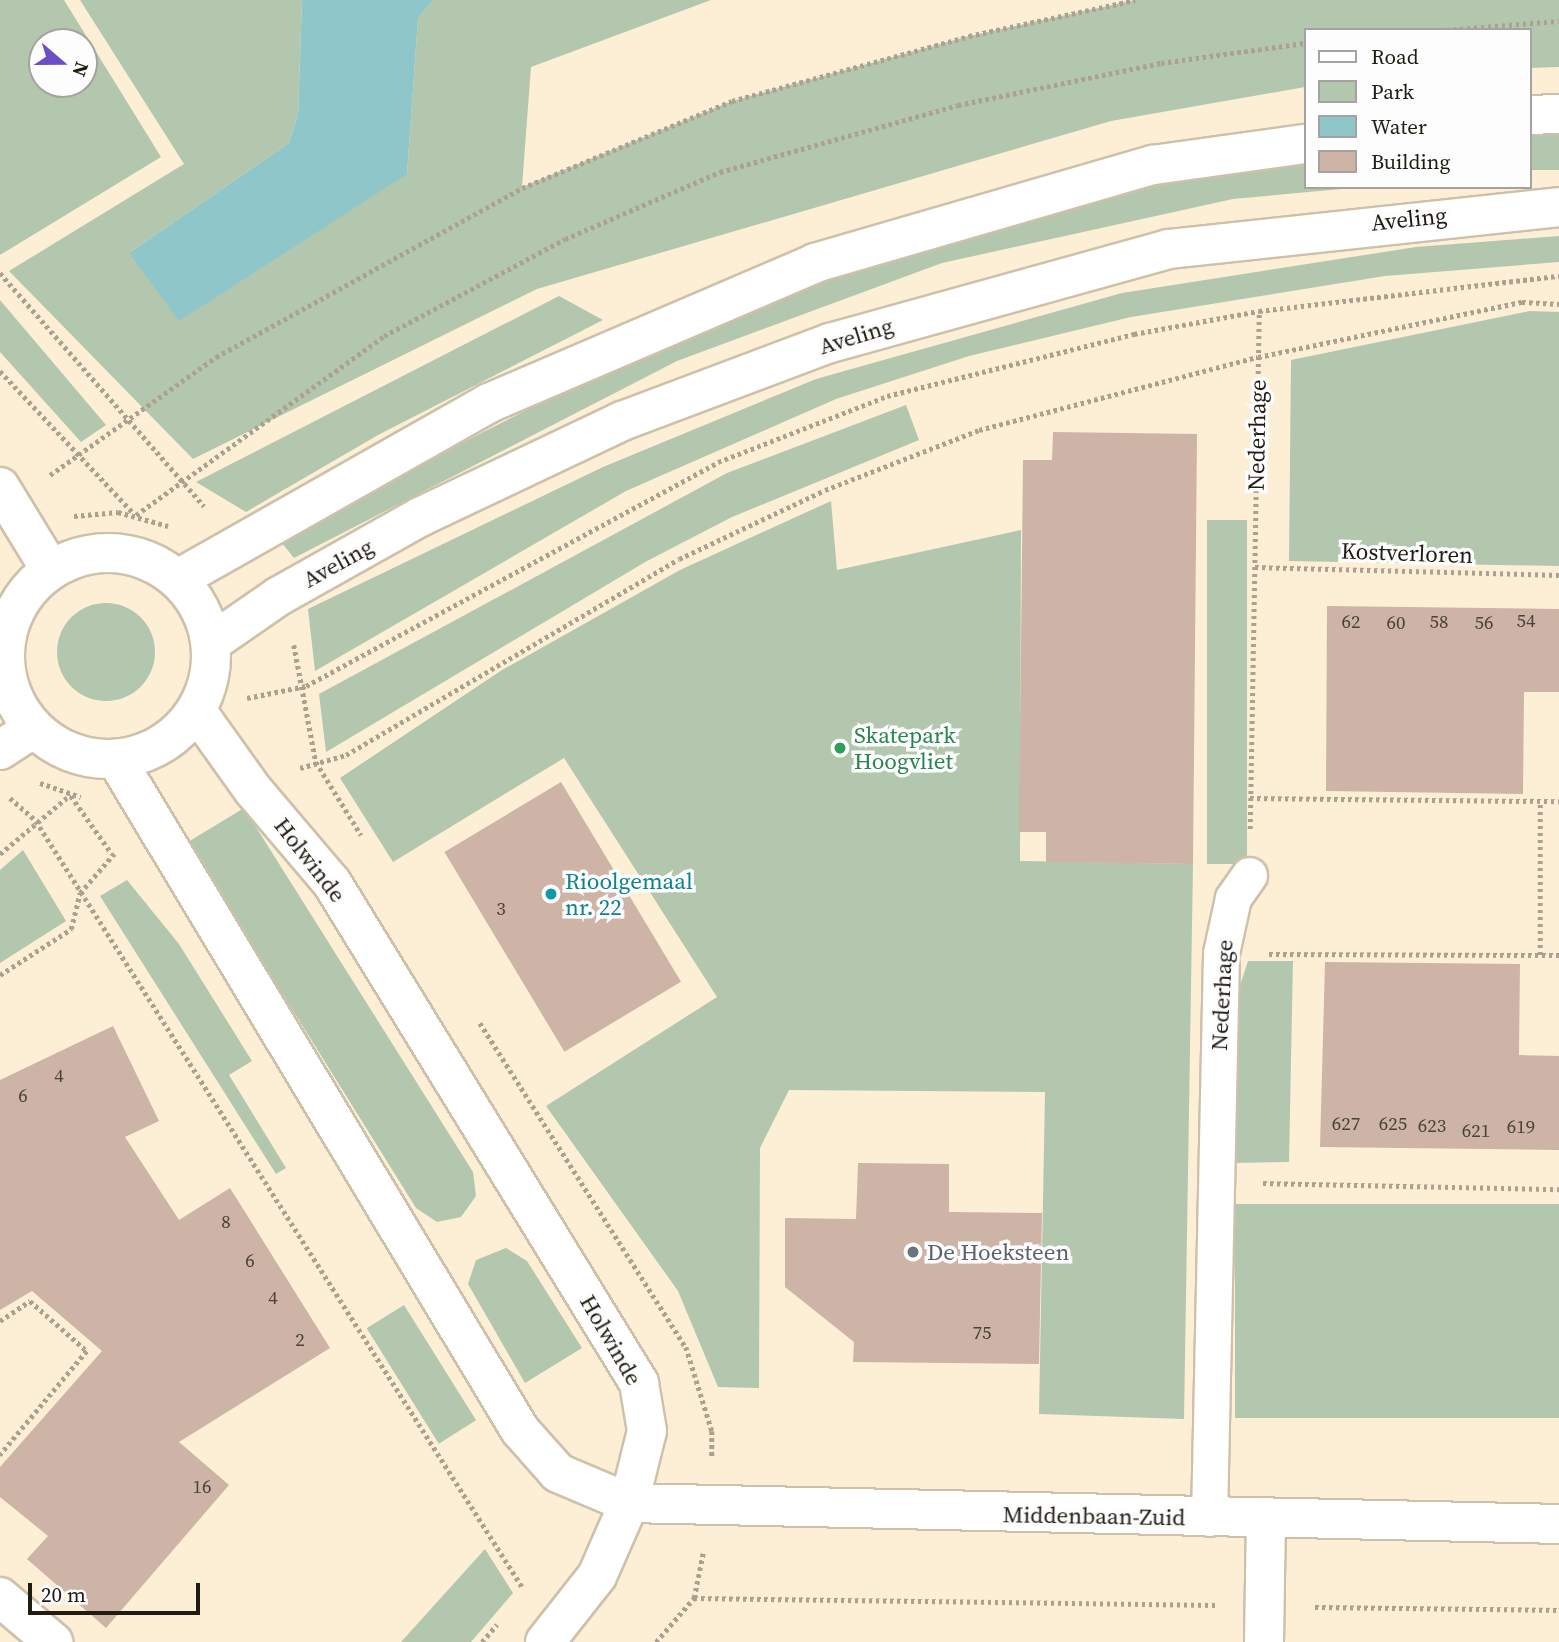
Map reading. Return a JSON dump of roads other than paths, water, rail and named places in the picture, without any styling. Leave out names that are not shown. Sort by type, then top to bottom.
[{"type":"main road","points":[[1531,115],[1559,114]]},
{"type":"main road","points":[[178,579],[489,403],[815,263],[1153,165],[1304,144]]},
{"type":"main road","name":"Aveling","points":[[211,643],[279,596],[432,511],[622,421],[830,342],[1168,249],[1559,207]]},
{"type":"main road","points":[[5,495],[50,569]]},
{"type":"main road","points":[[116,552],[150,560],[178,579],[200,608],[211,643],[209,677],[196,710],[169,739],[116,759],[71,753],[34,728],[2,671],[13,613],[50,569],[82,555],[116,552]]},
{"type":"main road","name":"Holwinde","points":[[196,710],[253,790],[332,883],[639,1383],[647,1431],[629,1503],[597,1576],[545,1642]]},
{"type":"main road","points":[[0,750],[34,728]]},
{"type":"main road","points":[[116,759],[520,1430],[558,1473],[629,1503]]},
{"type":"main road","name":"Middenbaan-Zuid","points":[[629,1503],[1559,1524]]},
{"type":"main road","points":[[1264,1624],[1266,1519]]},
{"type":"main road","points":[[0,1597],[53,1642]]},
{"type":"lane","name":"Nederhage","points":[[1209,1518],[1221,953],[1233,898],[1249,876]]},
{"type":"water","points":[[302,0],[433,0],[418,18],[407,174],[179,321],[129,253],[289,143],[298,114]]},
{"type":"place","name":"Skatepark Hoogvliet","points":[[840,748]]},
{"type":"place","name":"Rioolgemaal nr. 22","points":[[551,894]]},
{"type":"place","name":"De Hoeksteen","points":[[913,1252]]}]
